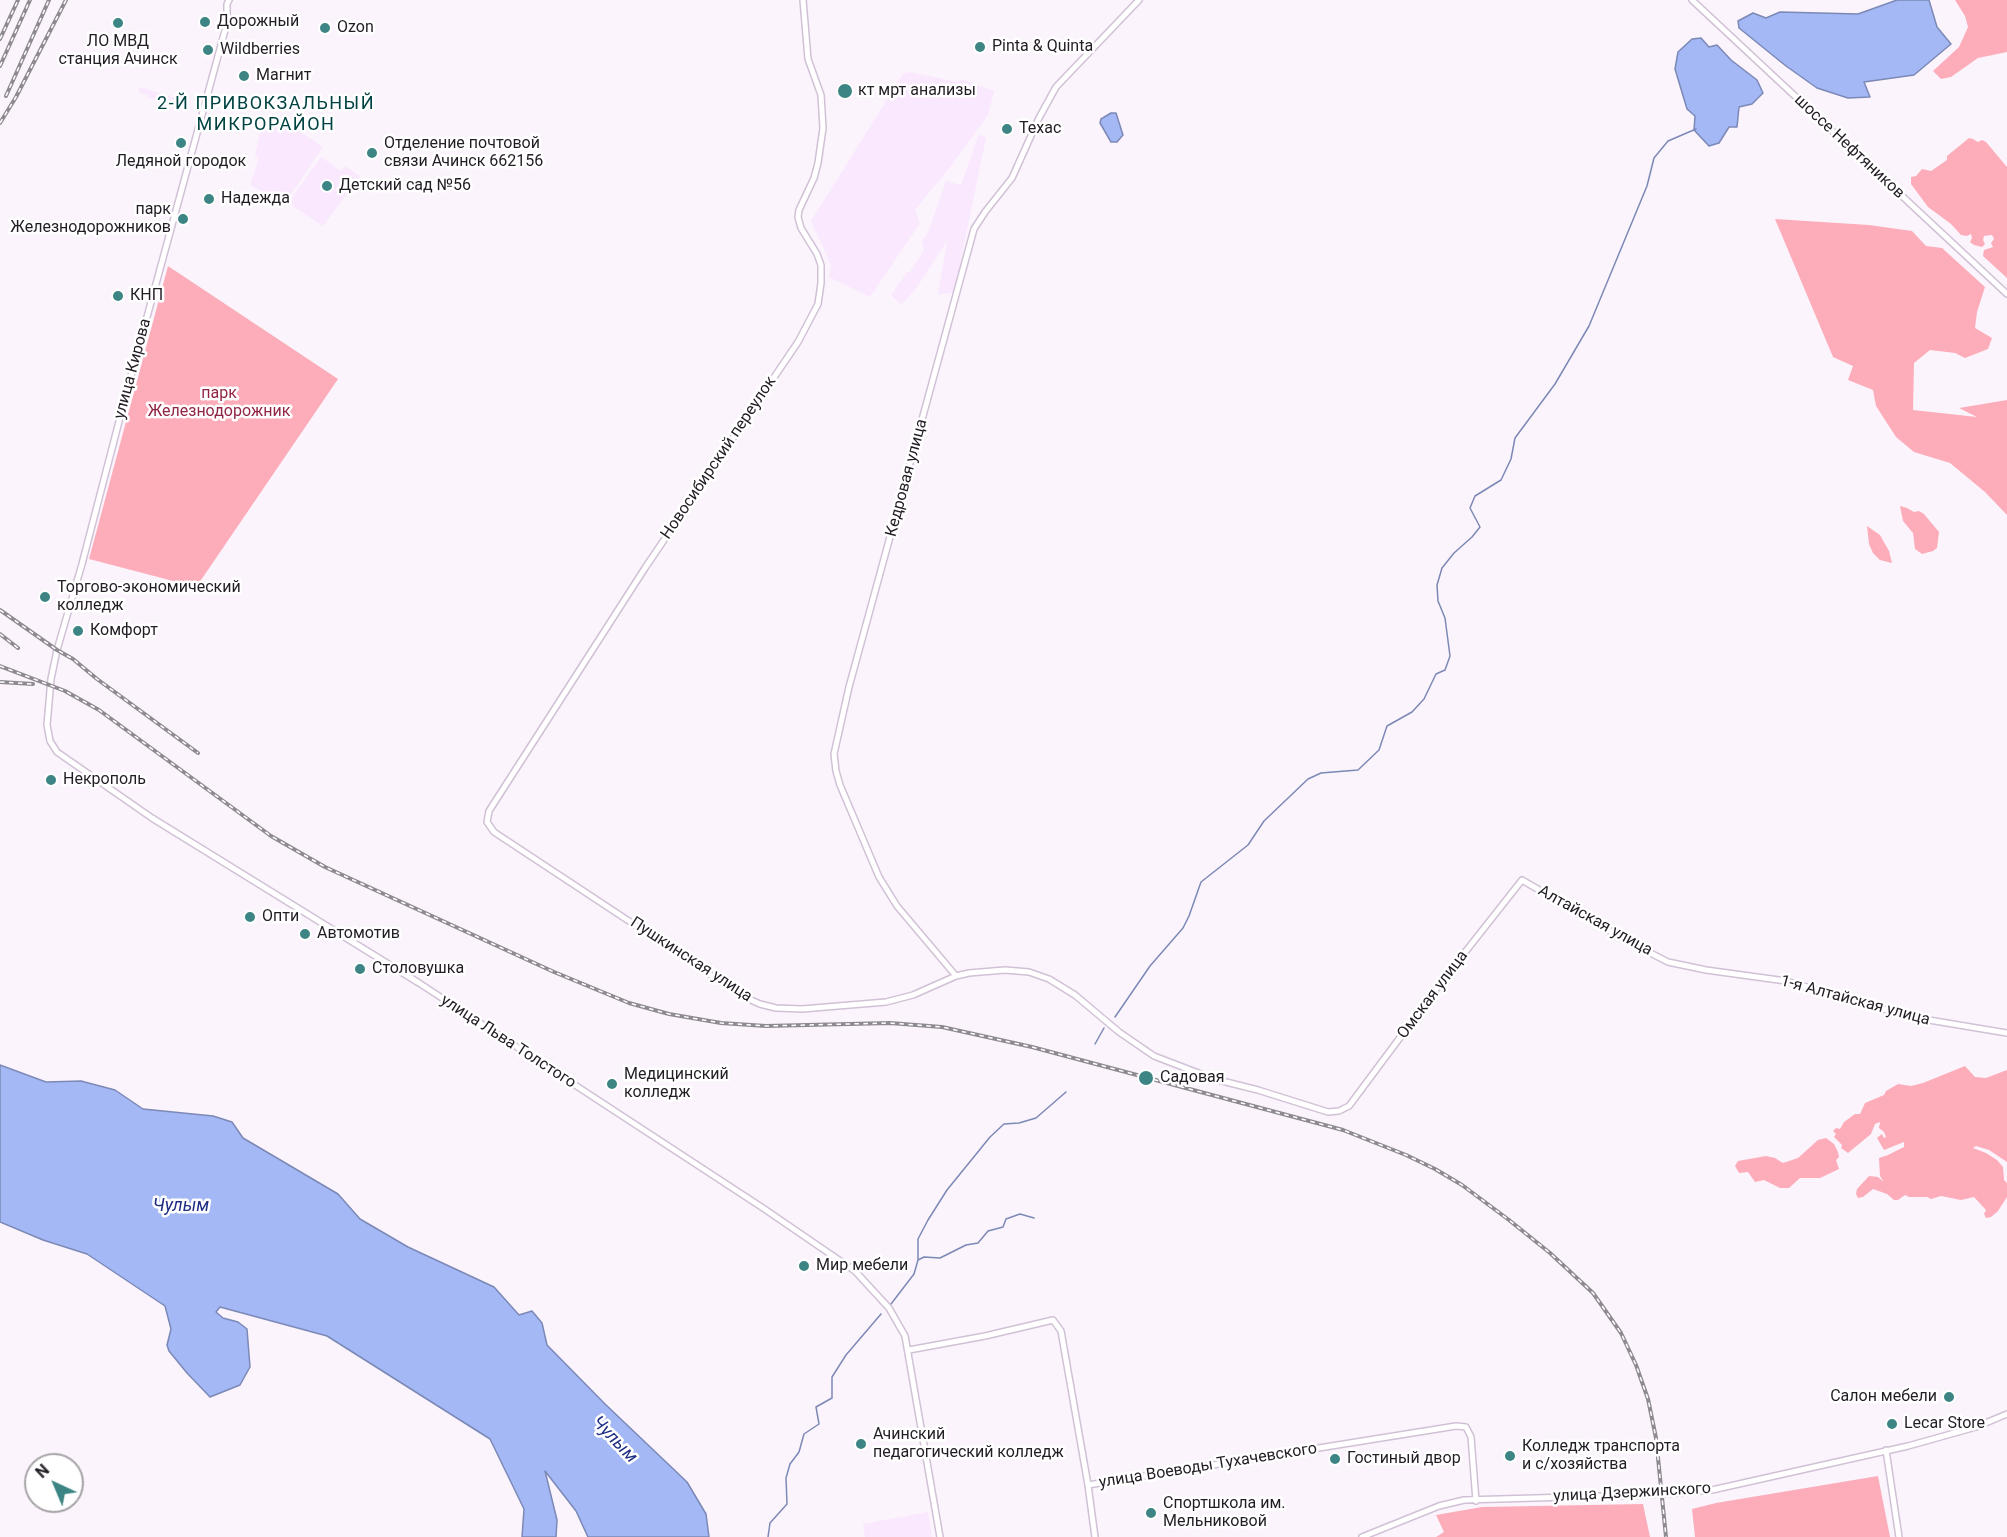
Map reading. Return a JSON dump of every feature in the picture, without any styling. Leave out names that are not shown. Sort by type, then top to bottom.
[{"type":"main road","name":"улица Кирова","points":[[50,741],[47,725],[51,679],[57,650],[227,23],[229,0]]},
{"type":"main road","name":"Новосибирский переулок","points":[[487,822],[489,810],[645,568],[798,342],[818,304],[821,290],[821,265],[801,228],[798,217],[814,178],[821,150],[822,104],[819,87],[808,59],[803,0]]},
{"type":"main road","name":"Кедровая улица","points":[[956,976],[897,906],[879,877],[840,785],[834,754],[849,687],[974,230],[1012,178],[1039,118],[1056,87],[1139,0]]},
{"type":"main road","name":"шоссе Нефтяников","points":[[1692,0],[2007,294]]},
{"type":"main road","name":"улица Льва Толстого","points":[[50,741],[57,752],[152,818],[419,983],[847,1265],[889,1308],[901,1327],[909,1350],[940,1537]]},
{"type":"main road","name":"Пушкинская улица","points":[[487,822],[494,832],[505,840],[744,997],[760,1004],[776,1008],[802,1009],[886,1002],[913,996],[956,976],[995,970],[1021,970],[1038,974]]},
{"type":"main road","name":"Алтайская улица","points":[[1522,880],[1668,962]]},
{"type":"main road","name":"Омская улица","points":[[1038,974],[1075,995],[1119,1032],[1166,1061],[1214,1079],[1328,1112],[1344,1110],[1522,880]]},
{"type":"main road","name":"1-я Алтайская улица","points":[[1668,962],[1706,970],[1786,981],[1911,1017],[2007,1033]]},
{"type":"main road","points":[[909,1350],[1053,1320],[1061,1331],[1095,1537]]},
{"type":"main road","name":"улица Дзержинского","points":[[1362,1537],[1439,1506],[1464,1500],[1641,1496],[1712,1490],[1976,1427],[2007,1414]]},
{"type":"main road","name":"улица Воеводы Тухачевского","points":[[1088,1485],[1456,1426],[1466,1427],[1471,1437],[1476,1501]]},
{"type":"main road","points":[[1886,1450],[1899,1537]]},
{"type":"shaded area","points":[[909,72],[958,82],[961,79],[994,91],[988,115],[915,210],[920,223],[870,297],[829,277],[831,265],[811,221],[903,74]]},
{"type":"shaded area","points":[[140,87],[179,99],[178,104],[170,101],[169,104],[157,97],[156,100],[147,97],[148,95],[138,92]]},
{"type":"shaded area","points":[[263,117],[284,121],[323,147],[285,203],[250,185],[259,158],[255,156]]},
{"type":"shaded area","points":[[979,134],[986,138],[954,293],[938,294],[947,241],[917,287],[901,305],[891,295],[924,250],[922,241],[929,230],[946,181],[961,185]]},
{"type":"shaded area","name":"Детский сад №56","points":[[321,157],[341,171],[345,166],[360,176],[323,226],[288,203]]},
{"type":"shaded area","points":[[928,1512],[932,1537],[865,1537],[863,1524]]},
{"type":"green space","points":[[1955,0],[2007,0],[2007,52],[1978,58],[1951,77],[1941,79],[1933,71],[1959,47],[1968,27],[1965,16]]},
{"type":"green space","points":[[1969,138],[1978,142],[1982,140],[1986,142],[2007,167],[2007,278],[1983,256],[1984,250],[1993,247],[1992,235],[1984,236],[1985,244],[1982,247],[1974,245],[1970,242],[1971,234],[1961,235],[1951,224],[1928,207],[1911,184],[1911,177],[1916,176],[1922,169],[1931,171],[1947,160],[1947,156]]},
{"type":"green space","points":[[1775,219],[1869,225],[1912,231],[1926,246],[1942,248],[1985,287],[1977,312],[1975,328],[1992,338],[1988,349],[1965,358],[1955,353],[1930,350],[1914,363],[1913,410],[1977,417],[1959,408],[2007,400],[2007,515],[1985,492],[1950,463],[1914,452],[1896,437],[1876,406],[1873,390],[1848,380],[1853,366],[1833,357]]},
{"type":"green space","name":"парк Железнодорожник","points":[[168,266],[338,379],[199,583],[177,582],[89,559]]},
{"type":"green space","points":[[1900,506],[1924,514],[1939,532],[1937,548],[1922,554],[1915,549],[1913,533],[1903,521]]},
{"type":"green space","points":[[1867,526],[1880,535],[1889,551],[1892,563],[1880,560],[1873,553],[1869,544]]},
{"type":"green space","points":[[1965,1066],[1975,1077],[1986,1078],[2007,1070],[2007,1162],[1989,1150],[1976,1146],[1973,1148],[1986,1153],[2003,1167],[2004,1180],[2007,1183],[2007,1197],[1998,1211],[1986,1218],[1984,1214],[1986,1210],[1974,1197],[1961,1200],[1941,1196],[1931,1199],[1905,1195],[1894,1200],[1887,1194],[1873,1189],[1858,1198],[1857,1189],[1869,1176],[1878,1177],[1884,1182],[1880,1176],[1879,1158],[1904,1147],[1904,1142],[1884,1150],[1877,1138],[1882,1134],[1884,1138],[1886,1137],[1879,1128],[1880,1122],[1875,1124],[1871,1134],[1848,1153],[1841,1148],[1842,1145],[1834,1137],[1836,1134],[1833,1131],[1836,1128],[1840,1129],[1844,1122],[1855,1114],[1860,1114],[1865,1103],[1884,1095],[1886,1091],[1898,1084],[1911,1086],[1923,1083]]},
{"type":"green space","points":[[1826,1138],[1834,1144],[1838,1152],[1839,1157],[1836,1160],[1839,1169],[1820,1178],[1800,1178],[1789,1188],[1780,1188],[1764,1180],[1755,1182],[1748,1172],[1739,1173],[1735,1166],[1738,1161],[1766,1156],[1783,1163],[1798,1158],[1818,1140]]},
{"type":"green space","points":[[1878,1476],[1890,1537],[1695,1537],[1692,1509]]},
{"type":"green space","points":[[1643,1504],[1650,1537],[1436,1537],[1444,1532],[1436,1515],[1482,1507]]},
{"type":"water","points":[[1897,0],[1929,0],[1937,27],[1951,44],[1914,75],[1864,82],[1870,97],[1848,98],[1817,88],[1739,28],[1738,21],[1753,13],[1766,18],[1780,12],[1858,14]]},
{"type":"water","points":[[1701,38],[1709,47],[1717,45],[1731,60],[1757,80],[1763,93],[1752,104],[1739,107],[1737,127],[1729,127],[1719,143],[1709,146],[1694,130],[1695,116],[1687,109],[1675,69],[1678,52],[1692,39]]},
{"type":"water","points":[[1111,113],[1116,113],[1123,135],[1117,142],[1111,142],[1100,123],[1101,119]]},
{"type":"water","name":"Чулым","points":[[0,1065],[46,1082],[81,1081],[115,1090],[143,1109],[213,1116],[232,1122],[243,1138],[338,1194],[360,1219],[408,1247],[494,1287],[519,1315],[532,1311],[542,1323],[547,1345],[687,1482],[706,1514],[709,1537],[588,1537],[576,1511],[545,1471],[557,1520],[556,1537],[522,1537],[524,1509],[490,1439],[327,1336],[220,1307],[216,1312],[223,1318],[238,1322],[247,1329],[250,1367],[240,1385],[210,1397],[169,1351],[167,1345],[171,1329],[165,1306],[87,1254],[43,1240],[0,1222]]},
{"type":"waterway","points":[[1115,1017],[1150,966],[1183,928],[1201,882],[1248,845],[1264,821],[1308,779],[1321,773],[1358,770],[1379,750],[1387,726],[1412,712],[1424,699],[1436,674],[1445,670],[1450,656],[1445,618],[1438,601],[1437,585],[1442,568],[1480,527],[1470,508],[1475,496],[1501,480],[1511,459],[1515,438],[1555,384],[1589,326],[1647,186],[1654,158],[1668,141],[1696,129]]},
{"type":"waterway","points":[[1095,1044],[1104,1028]]},
{"type":"waterway","points":[[891,1304],[914,1274],[918,1260],[918,1239],[928,1220],[947,1190],[990,1137],[1004,1124],[1036,1118],[1066,1092]]},
{"type":"waterway","points":[[918,1260],[924,1257],[940,1258],[966,1245],[978,1243],[988,1231],[1003,1227],[1006,1219],[1020,1214],[1034,1218]]},
{"type":"waterway","points":[[768,1537],[770,1523],[787,1504],[786,1478],[790,1464],[799,1452],[804,1434],[819,1424],[816,1407],[832,1398],[832,1377],[846,1355],[881,1314]]},
{"type":"railway","points":[[0,39],[18,0]]},
{"type":"railway","points":[[0,66],[30,0]]},
{"type":"railway","points":[[6,96],[49,0]]},
{"type":"railway","points":[[0,123],[16,97],[66,0]]},
{"type":"railway","points":[[0,610],[73,659],[198,753]]},
{"type":"railway","points":[[0,634],[18,648]]},
{"type":"railway","points":[[0,666],[65,691],[99,710],[271,836],[325,867],[554,972],[629,1003],[669,1014],[721,1023],[766,1026],[890,1023],[942,1027],[1032,1047],[1343,1130],[1435,1169],[1462,1185],[1550,1253],[1593,1293],[1621,1333],[1648,1399],[1656,1438],[1666,1537]]},
{"type":"railway","points":[[0,682],[33,684]]},
{"type":"place","name":"Дорожный","points":[[205,22]]},
{"type":"place","name":"ЛО МВД станция Ачинск","points":[[118,23]]},
{"type":"place","name":"Ozon","points":[[325,28]]},
{"type":"place","name":"Pinta & Quinta","points":[[980,47]]},
{"type":"place","name":"Wildberries","points":[[208,50]]},
{"type":"place","name":"Магнит","points":[[244,76]]},
{"type":"place","name":"кт мрт анализы","points":[[845,91]]},
{"type":"place","name":"Техас","points":[[1007,129]]},
{"type":"place","name":"Ледяной городок","points":[[181,143]]},
{"type":"place","name":"Отделение почтовой связи Ачинск 662156","points":[[372,153]]},
{"type":"place","name":"Детский сад №56","points":[[327,186]]},
{"type":"place","name":"Надежда","points":[[209,199]]},
{"type":"place","name":"парк Железнодорожников","points":[[183,219]]},
{"type":"place","name":"КНП","points":[[118,296]]},
{"type":"place","name":"Торгово-экономический колледж","points":[[45,597]]},
{"type":"place","name":"Комфорт","points":[[78,631]]},
{"type":"place","name":"Некрополь","points":[[51,780]]},
{"type":"place","name":"Опти","points":[[250,917]]},
{"type":"place","name":"Автомотив","points":[[305,934]]},
{"type":"place","name":"Столовушка","points":[[360,969]]},
{"type":"place","name":"Садовая","points":[[1146,1078]]},
{"type":"place","name":"Медицинский колледж","points":[[612,1084]]},
{"type":"place","name":"Мир мебели","points":[[804,1266]]},
{"type":"place","name":"Салон мебели","points":[[1949,1397]]},
{"type":"place","name":"Lecar Store","points":[[1892,1424]]},
{"type":"place","name":"Ачинский педагогический колледж","points":[[861,1444]]},
{"type":"place","name":"Колледж транспорта и с/хозяйства","points":[[1510,1456]]},
{"type":"place","name":"Гостиный двор","points":[[1335,1459]]},
{"type":"place","name":"Спортшкола им. Мельниковой","points":[[1151,1513]]},
{"type":"district","name":"2-Й ПРИВОКЗАЛЬНЫЙ МИКРОРАЙОН","points":[[266,114]]}]
